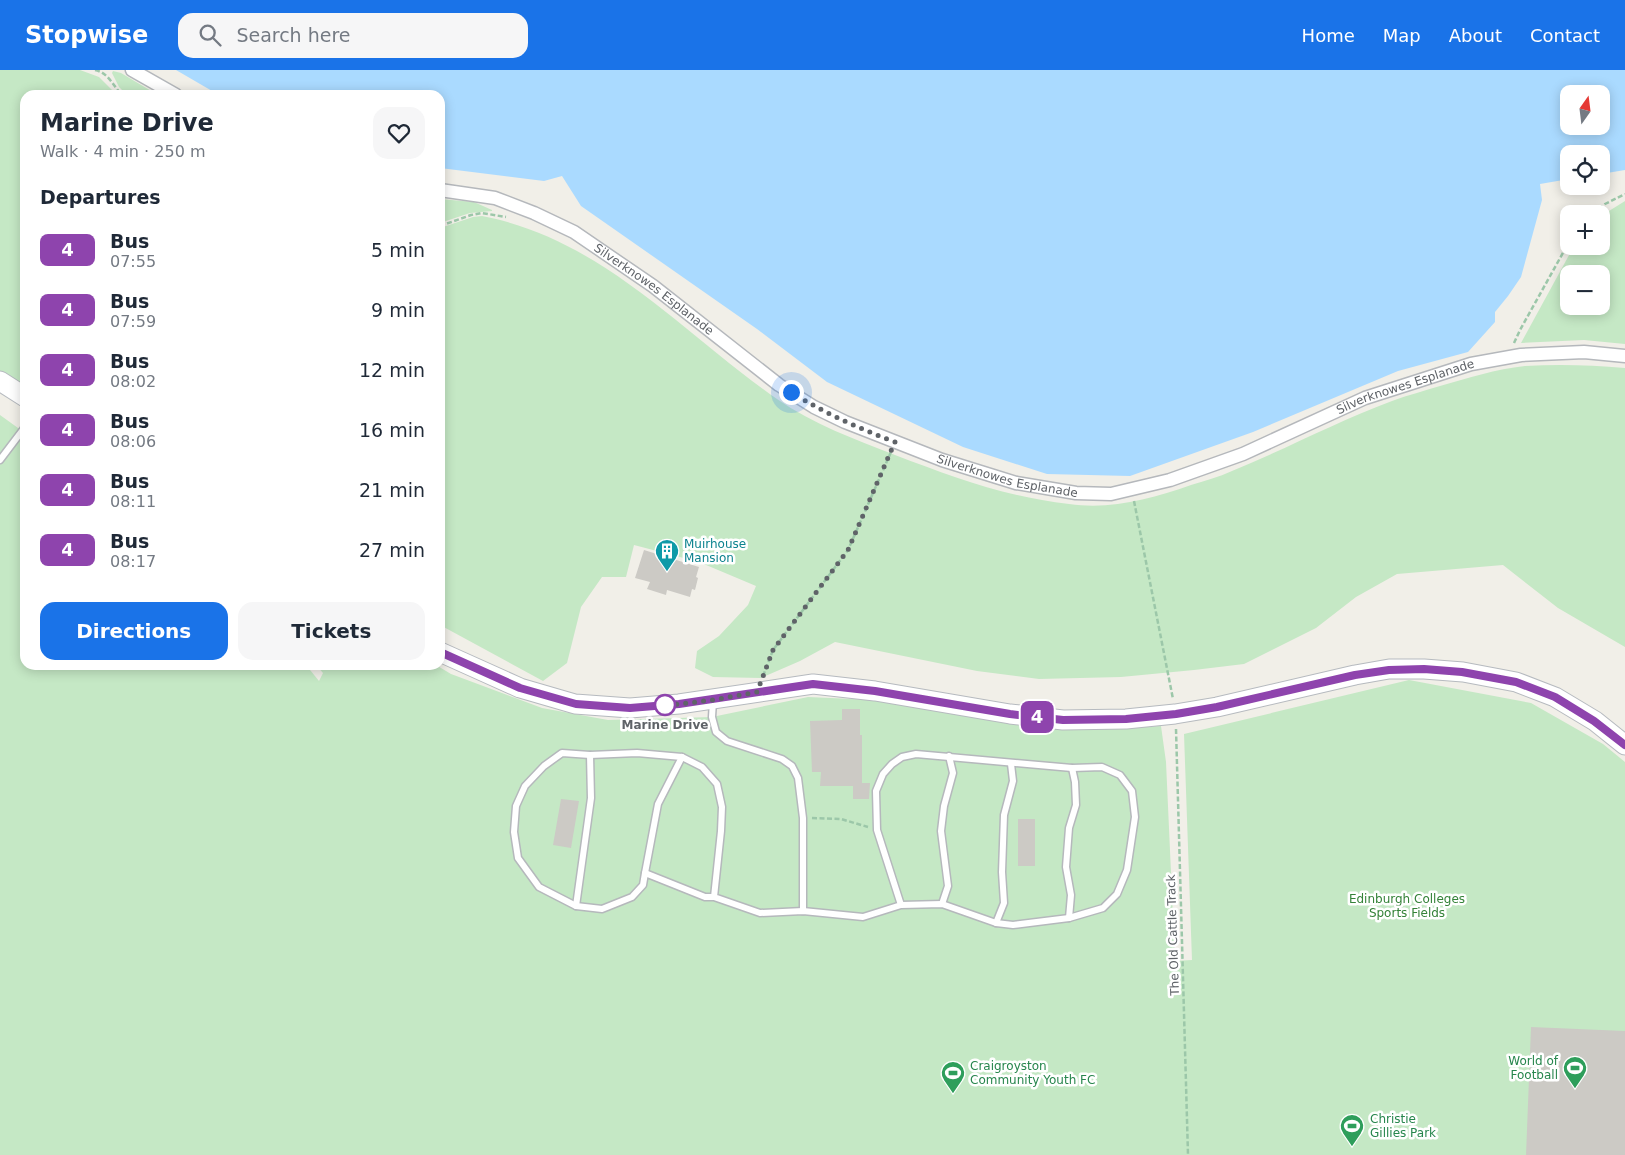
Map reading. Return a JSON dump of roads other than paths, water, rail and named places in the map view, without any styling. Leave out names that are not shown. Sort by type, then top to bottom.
[{"type":"street","points":[[132,70],[167,90]]},
{"type":"street","name":"Silverknowes Esplanade","points":[[445,191],[495,198],[534,212],[574,232],[653,286],[779,385],[814,407],[845,422],[942,460],[1016,483],[1076,494],[1111,494],[1170,480],[1243,454],[1365,398],[1471,364],[1509,356],[1584,352],[1625,356]]},
{"type":"street","points":[[0,381],[20,393]]},
{"type":"street","points":[[445,654],[520,688],[576,704],[630,708],[679,704],[813,684],[875,691],[1010,714],[1063,720],[1126,719],[1176,714],[1217,707],[1355,675],[1389,670],[1424,669],[1462,672],[1516,682],[1555,697],[1594,721],[1625,745]]},
{"type":"lane","points":[[0,460],[20,434]]},
{"type":"lane","points":[[713,700],[712,716],[716,732],[727,741],[782,759],[792,766],[798,778],[802,818],[803,911]]},
{"type":"lane","points":[[682,757],[658,804],[643,885],[632,897],[602,909],[576,906],[539,887],[518,858],[514,832],[516,806],[525,786],[544,766],[562,753],[682,757],[702,767],[717,784],[722,807],[714,897]]},
{"type":"lane","points":[[645,872],[705,897],[714,897],[760,913],[803,911],[863,917],[901,905],[942,904],[996,922],[1013,925],[1069,918],[1103,908],[1117,894],[1127,870],[1135,817],[1132,791],[1120,775],[1102,767],[1072,768],[1011,764],[950,756],[916,754],[902,757],[883,774],[876,791],[877,830],[901,905]]},
{"type":"lane","points":[[576,906],[591,798],[590,755]]},
{"type":"lane","points":[[942,904],[948,886],[941,831],[944,806],[953,774],[950,756]]},
{"type":"lane","points":[[996,922],[1004,903],[1002,872],[1004,815],[1013,781],[1011,764]]},
{"type":"lane","points":[[1069,918],[1071,895],[1066,866],[1069,828],[1076,806],[1076,782],[1072,768]]},
{"type":"water","points":[[176,70],[1625,70],[1625,170],[1610,172],[1610,145],[1560,145],[1560,181],[1540,184],[1542,200],[1521,277],[1495,312],[1495,322],[1468,352],[1398,371],[1253,432],[1130,476],[1047,474],[963,447],[827,382],[757,329],[581,206],[562,176],[544,181],[445,169],[445,90],[210,90]]},
{"type":"place","name":"Muirhouse Mansion","points":[[667,572]]},
{"type":"place","name":"Marine Drive","points":[[665,705]]},
{"type":"place","name":"World of Football","points":[[1575,1089]]},
{"type":"place","name":"Craigroyston Community Youth FC","points":[[953,1094]]},
{"type":"place","name":"Christie Gillies Park","points":[[1352,1147]]},
{"type":"park label","name":"Edinburgh Colleges Sports Fields","points":[[1407,906]]}]
